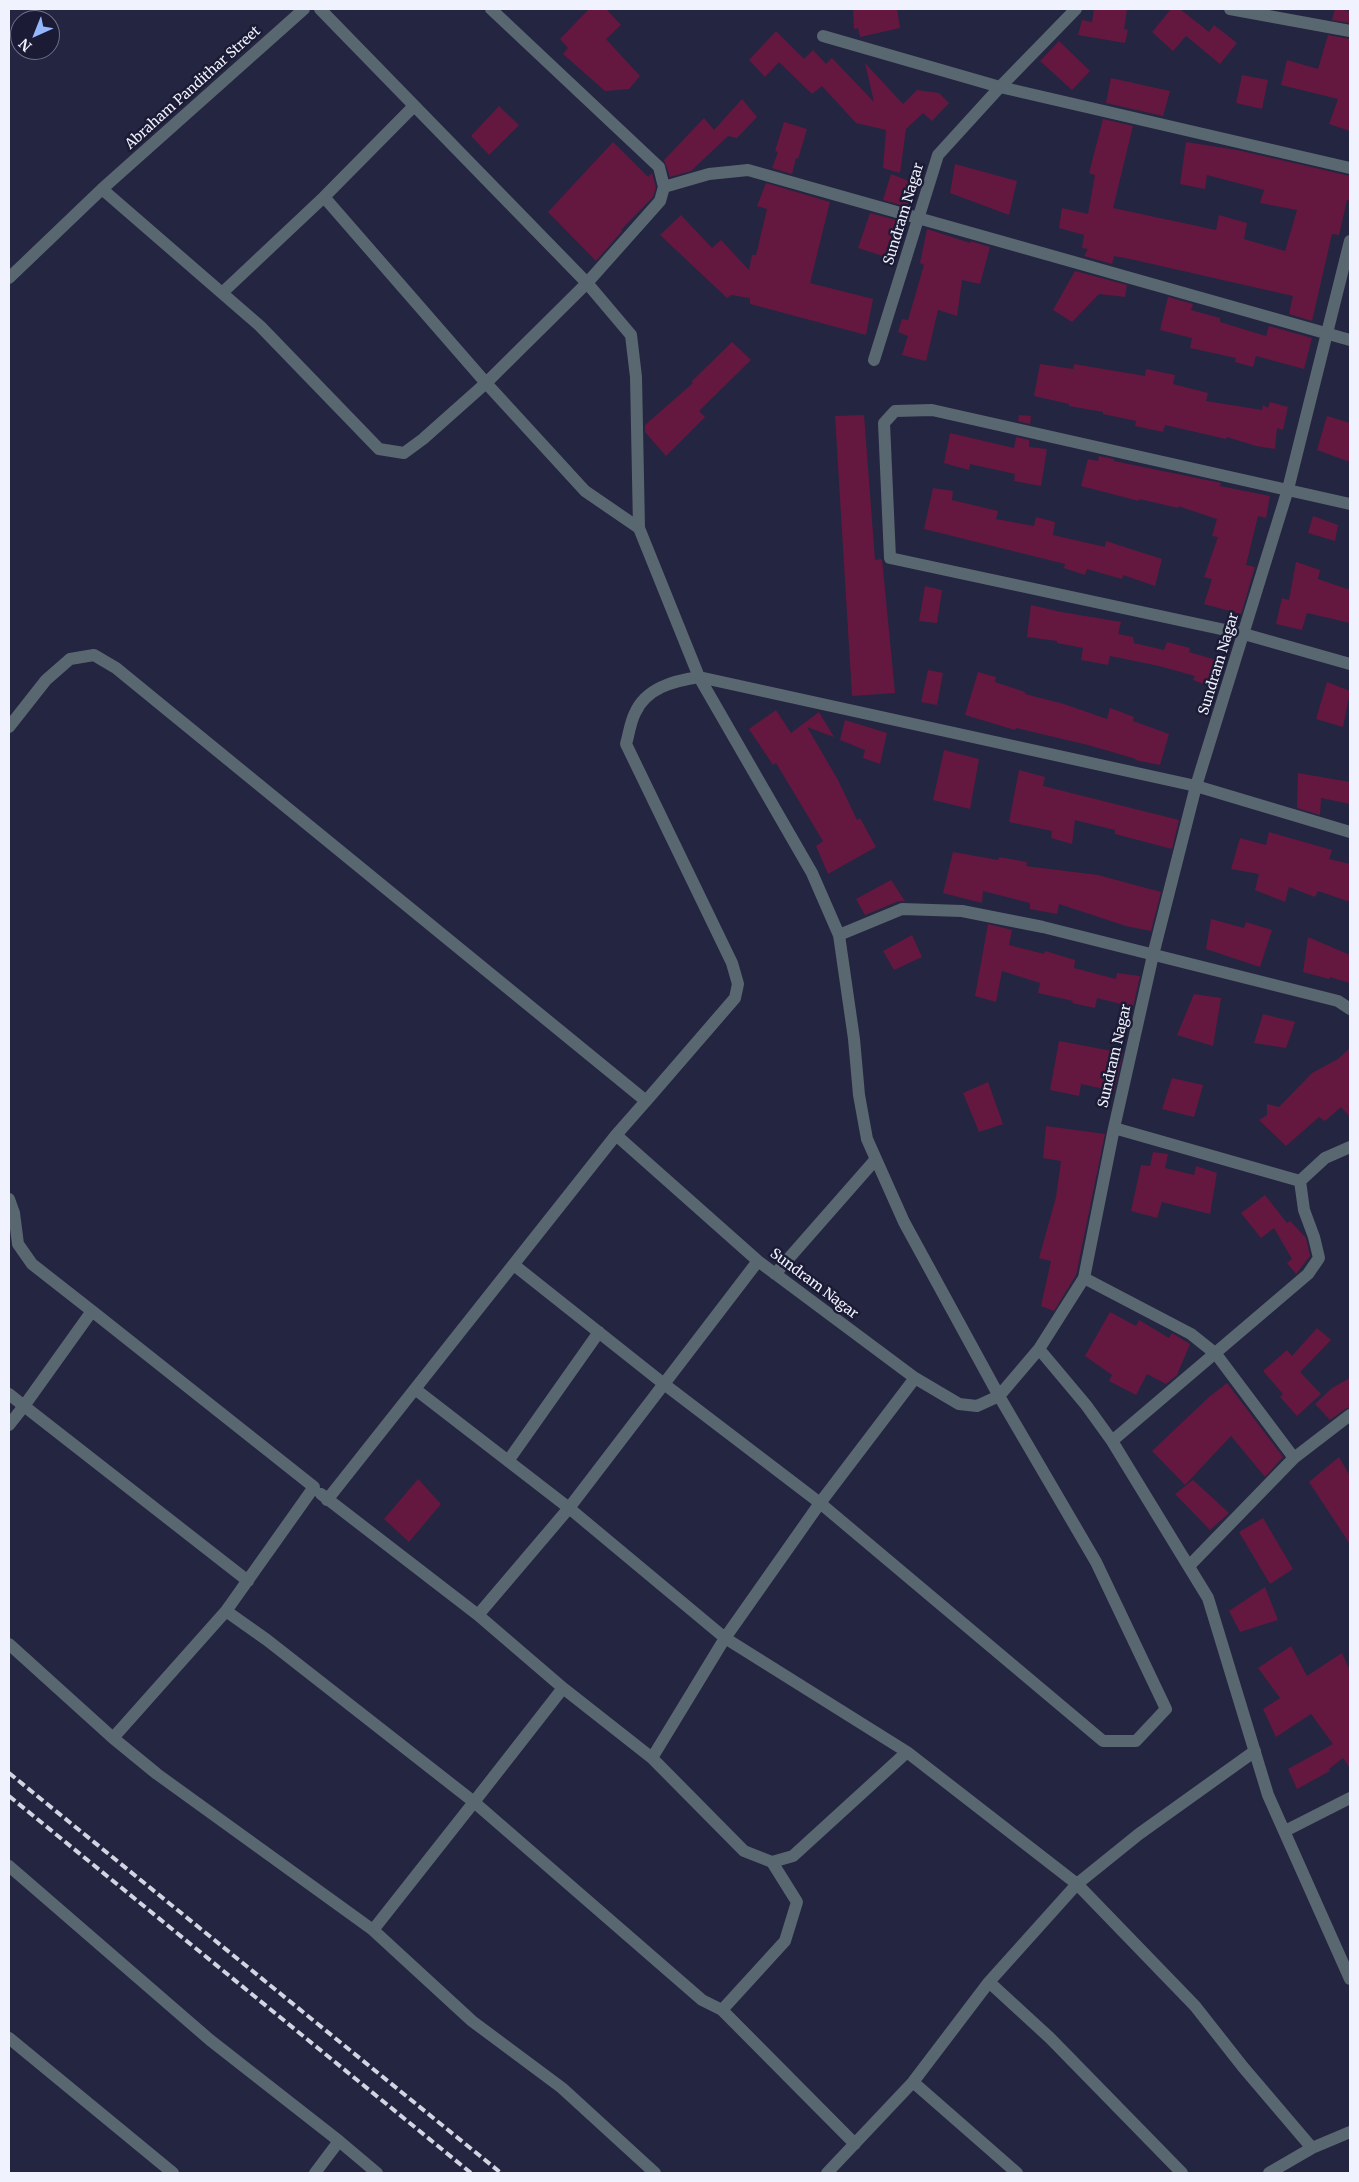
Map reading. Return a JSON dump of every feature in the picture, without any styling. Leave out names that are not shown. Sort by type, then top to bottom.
[{"type":"street","name":"Abraham Pandithar Street","points":[[9,278],[102,189],[304,9]]},
{"type":"street","points":[[320,9],[587,283],[631,335],[636,377],[639,528],[699,677],[812,873],[839,935],[854,1040],[859,1095],[867,1139],[904,1222],[999,1396],[1096,1562],[1166,1709],[1136,1741],[1103,1741],[820,1503],[664,1384],[514,1265]]},
{"type":"street","points":[[102,189],[260,326],[379,449],[404,453],[423,439],[486,383],[587,283],[660,200],[664,187],[659,167],[491,9]]},
{"type":"street","name":"Sundram Nagar","points":[[874,360],[938,155],[1000,87],[1076,9]]},
{"type":"street","points":[[1230,9],[1350,31]]},
{"type":"street","points":[[823,36],[1000,87],[1350,168]]},
{"type":"street","points":[[222,293],[324,197],[414,106]]},
{"type":"street","points":[[664,187],[709,174],[748,170],[1350,340]]},
{"type":"street","points":[[324,197],[486,383],[585,491],[639,528]]},
{"type":"street","name":"Sundram Nagar","points":[[616,1135],[758,1261],[915,1378],[959,1404],[977,1406],[999,1396],[1040,1349],[1084,1278],[1114,1128],[1153,955],[1196,786],[1288,489],[1350,241]]},
{"type":"street","points":[[1350,504],[932,410],[895,411],[884,424],[890,558],[1244,634],[1350,664]]},
{"type":"street","points":[[9,727],[46,680],[70,659],[94,655],[116,668],[646,1101]]},
{"type":"street","points":[[327,1500],[616,1135],[735,998],[738,984],[732,963],[626,744],[635,713],[650,692],[677,680],[699,677],[1196,786],[1350,832]]},
{"type":"street","points":[[839,935],[902,909],[962,911],[1043,928],[1338,1001],[1350,1009]]},
{"type":"street","points":[[1114,1128],[1300,1181]]},
{"type":"street","points":[[1300,1181],[1325,1158],[1350,1147]]},
{"type":"street","points":[[775,1274],[876,1159]]},
{"type":"street","points":[[1112,1442],[1308,1274],[1319,1258],[1304,1210],[1300,1181]]},
{"type":"street","points":[[9,1199],[14,1213],[18,1244],[32,1264],[314,1487],[327,1500],[478,1615],[563,1688],[652,1758],[744,1851],[772,1862],[797,1902],[785,1940],[722,2010]]},
{"type":"street","points":[[478,1615],[569,1508],[758,1261]]},
{"type":"street","points":[[1084,1278],[1191,1334],[1216,1354],[1294,1458]]},
{"type":"street","points":[[9,1425],[92,1311]]},
{"type":"street","points":[[508,1461],[599,1332]]},
{"type":"street","points":[[1040,1349],[1086,1405],[1112,1442],[1208,1598],[1268,1795],[1349,1973]]},
{"type":"street","points":[[652,1758],[725,1638],[820,1503],[915,1378]]},
{"type":"street","points":[[415,1389],[569,1508],[725,1638],[907,1752],[1078,1884],[1195,2006],[1243,2067],[1312,2148]]},
{"type":"street","points":[[9,1394],[248,1581]]},
{"type":"street","points":[[1189,1566],[1294,1458],[1350,1415]]},
{"type":"street","points":[[113,1738],[226,1611],[314,1487]]},
{"type":"street","points":[[226,1611],[267,1640],[474,1802],[702,2000],[722,2010],[855,2144]]},
{"type":"street","points":[[9,1644],[113,1738],[157,1774],[372,1930],[472,2021],[562,2088],[655,2173]]},
{"type":"street","points":[[372,1930],[563,1688]]},
{"type":"street","points":[[827,2173],[913,2082],[989,1982],[1078,1884],[1140,1834],[1255,1751]]},
{"type":"street","points":[[772,1862],[793,1856],[907,1752]]},
{"type":"street","points":[[1285,1831],[1350,1798]]},
{"type":"street","points":[[9,1866],[210,2040],[377,2173]]},
{"type":"street","points":[[989,1982],[1050,2038],[1182,2173]]},
{"type":"street","points":[[9,2038],[173,2173]]},
{"type":"street","points":[[913,2082],[1017,2173]]},
{"type":"street","points":[[1269,2173],[1312,2148],[1350,2132]]},
{"type":"street","points":[[316,2173],[339,2141]]},
{"type":"building","points":[[589,9],[606,9],[621,25],[606,39],[640,76],[629,89],[605,91],[563,54],[568,48],[560,39]]},
{"type":"building","points":[[853,9],[897,9],[900,28],[860,37],[858,28],[854,29]]},
{"type":"building","points":[[1094,9],[1127,9],[1124,29],[1128,30],[1125,43],[1078,35],[1082,20],[1092,22]]},
{"type":"building","points":[[1171,9],[1180,9],[1209,32],[1214,25],[1237,43],[1220,64],[1186,36],[1173,51],[1152,32]]},
{"type":"building","points":[[1335,9],[1350,11],[1350,23],[1332,20]]},
{"type":"building","points":[[776,31],[804,59],[813,50],[826,64],[832,58],[874,102],[865,63],[903,104],[917,90],[939,93],[949,103],[932,121],[923,113],[906,129],[900,173],[883,168],[886,130],[856,123],[822,86],[812,94],[779,62],[765,77],[749,60]]},
{"type":"building","points":[[1328,35],[1350,39],[1350,131],[1329,124],[1338,99],[1281,85],[1287,60],[1318,69]]},
{"type":"building","points":[[1059,41],[1090,71],[1072,90],[1040,61]]},
{"type":"building","points":[[1242,75],[1268,80],[1262,109],[1236,103]]},
{"type":"building","points":[[1111,78],[1170,91],[1163,116],[1106,103]]},
{"type":"building","points":[[742,99],[757,117],[737,138],[728,136],[691,171],[670,177],[664,160],[704,118],[714,130]]},
{"type":"building","points":[[499,106],[519,125],[489,155],[471,136]]},
{"type":"building","points":[[1103,119],[1133,126],[1113,208],[1216,230],[1219,215],[1247,223],[1244,239],[1285,251],[1297,210],[1260,203],[1264,190],[1207,175],[1205,189],[1180,184],[1186,142],[1237,150],[1350,176],[1350,201],[1347,200],[1339,235],[1332,234],[1312,321],[1289,314],[1293,296],[1130,259],[1114,256],[1112,264],[1084,256],[1088,249],[1082,248],[1084,235],[1059,228],[1062,208],[1088,214],[1095,175],[1089,173]]},
{"type":"building","points":[[784,122],[807,129],[792,174],[772,168],[778,152],[775,151]]},
{"type":"building","points":[[613,142],[648,177],[652,173],[656,187],[653,197],[621,230],[596,261],[548,212]]},
{"type":"building","points":[[955,164],[1017,181],[1009,215],[950,193]]},
{"type":"building","points":[[891,174],[914,183],[908,207],[883,200]]},
{"type":"building","points":[[766,183],[830,202],[810,283],[873,299],[866,335],[750,304],[750,298],[731,295],[727,298],[660,235],[681,215],[712,248],[721,240],[749,270],[752,255],[756,255],[767,209],[757,206]]},
{"type":"building","points":[[870,213],[896,220],[886,257],[858,248]]},
{"type":"building","points":[[927,229],[970,243],[970,241],[990,247],[980,284],[962,280],[957,316],[938,310],[926,361],[902,355],[908,336],[898,332],[902,319],[908,320],[924,265],[920,263]]},
{"type":"building","points":[[1075,271],[1127,285],[1125,297],[1099,294],[1072,322],[1053,310]]},
{"type":"building","points":[[1168,297],[1193,304],[1191,310],[1220,318],[1220,322],[1266,336],[1269,326],[1312,338],[1304,369],[1256,356],[1253,367],[1235,362],[1236,358],[1190,348],[1192,338],[1160,330]]},
{"type":"building","points":[[732,342],[751,360],[699,411],[705,417],[666,456],[645,432],[645,425],[693,383],[691,382]]},
{"type":"building","points":[[1040,364],[1073,369],[1074,364],[1145,376],[1146,369],[1175,375],[1173,384],[1208,393],[1206,401],[1262,410],[1263,405],[1268,408],[1270,402],[1288,407],[1283,430],[1277,428],[1275,449],[1165,425],[1163,432],[1135,426],[1136,421],[1034,396]]},
{"type":"building","points":[[864,415],[875,560],[882,559],[895,693],[852,696],[835,416]]},
{"type":"building","points":[[1019,415],[1031,416],[1030,424],[1018,421]]},
{"type":"building","points":[[1327,416],[1350,423],[1350,462],[1317,450]]},
{"type":"building","points":[[950,433],[1014,448],[1016,437],[1029,440],[1029,447],[1047,449],[1041,486],[1014,481],[1015,474],[970,464],[969,470],[944,463]]},
{"type":"building","points":[[1099,456],[1114,459],[1114,461],[1221,483],[1220,486],[1270,496],[1266,518],[1258,516],[1246,565],[1255,567],[1241,614],[1204,604],[1212,579],[1204,577],[1218,537],[1212,536],[1217,519],[1178,506],[1178,508],[1139,499],[1139,501],[1081,486],[1088,459],[1098,461]]},
{"type":"building","points":[[933,488],[953,491],[952,500],[998,511],[996,519],[1034,526],[1036,517],[1055,522],[1053,535],[1105,547],[1106,541],[1162,559],[1155,586],[1123,575],[1122,579],[1087,569],[1085,575],[1064,568],[1065,564],[924,529]]},
{"type":"building","points":[[1313,516],[1338,525],[1335,541],[1308,533]]},
{"type":"building","points":[[1296,562],[1320,570],[1318,579],[1350,590],[1350,623],[1307,613],[1302,630],[1276,624],[1282,598],[1289,600]]},
{"type":"building","points":[[925,586],[942,590],[937,623],[919,621]]},
{"type":"building","points":[[1031,605],[1121,622],[1118,634],[1133,637],[1134,643],[1164,650],[1167,642],[1190,648],[1189,652],[1223,662],[1215,688],[1193,680],[1195,676],[1159,666],[1110,656],[1108,665],[1081,660],[1083,648],[1057,643],[1057,641],[1027,637]]},
{"type":"building","points":[[928,670],[943,673],[937,705],[921,702]]},
{"type":"building","points":[[978,672],[996,677],[995,682],[1025,692],[1025,694],[1064,704],[1107,719],[1110,708],[1134,717],[1133,721],[1169,734],[1160,765],[1135,760],[1088,745],[1016,728],[1015,730],[965,715]]},
{"type":"building","points":[[1327,682],[1350,691],[1343,727],[1316,719]]},
{"type":"building","points":[[776,710],[791,733],[819,712],[834,737],[807,727],[838,780],[857,820],[860,818],[876,847],[828,874],[816,846],[823,841],[776,763],[773,765],[749,729]]},
{"type":"building","points":[[845,720],[887,733],[880,764],[863,758],[865,750],[840,740]]},
{"type":"building","points":[[944,750],[979,759],[970,809],[933,800]]},
{"type":"building","points":[[1019,770],[1045,777],[1043,786],[1179,820],[1172,849],[1115,834],[1115,830],[1075,820],[1072,844],[1051,838],[1052,831],[1009,822]]},
{"type":"building","points":[[1298,773],[1350,782],[1350,804],[1321,798],[1320,815],[1297,808]]},
{"type":"building","points":[[1269,832],[1332,850],[1329,859],[1350,864],[1350,902],[1318,891],[1315,897],[1289,887],[1285,902],[1255,890],[1259,874],[1231,869],[1240,838],[1266,845]]},
{"type":"building","points":[[953,852],[998,860],[999,857],[1027,862],[1026,866],[1098,875],[1161,892],[1151,931],[1126,926],[1059,904],[1057,914],[1030,909],[1030,903],[983,891],[982,903],[943,893]]},
{"type":"building","points":[[891,880],[905,901],[899,901],[865,915],[856,899]]},
{"type":"building","points":[[1211,919],[1244,928],[1246,922],[1272,930],[1260,967],[1206,949]]},
{"type":"building","points":[[988,924],[1012,930],[1009,945],[1044,954],[1045,951],[1075,960],[1074,968],[1116,979],[1117,973],[1140,976],[1133,1007],[1097,998],[1095,1008],[1072,1003],[1073,1001],[1038,993],[1040,983],[1002,971],[996,1002],[975,996]]},
{"type":"building","points":[[912,935],[922,957],[894,970],[883,951]]},
{"type":"building","points":[[1308,937],[1350,955],[1350,983],[1303,972]]},
{"type":"building","points":[[1194,994],[1221,998],[1213,1046],[1177,1035]]},
{"type":"building","points":[[1263,1014],[1295,1022],[1286,1048],[1254,1043]]},
{"type":"building","points":[[1059,1041],[1123,1053],[1114,1091],[1081,1084],[1079,1096],[1050,1090]]},
{"type":"building","points":[[1350,1048],[1350,1117],[1341,1107],[1325,1121],[1319,1117],[1286,1146],[1259,1120],[1267,1115],[1267,1104],[1279,1107],[1312,1073],[1338,1059]]},
{"type":"building","points":[[1172,1078],[1203,1085],[1194,1117],[1162,1109]]},
{"type":"building","points":[[988,1082],[1003,1124],[979,1132],[963,1093]]},
{"type":"building","points":[[1046,1126],[1105,1134],[1076,1275],[1054,1311],[1041,1306],[1051,1261],[1039,1258],[1056,1197],[1061,1161],[1043,1158]]},
{"type":"building","points":[[1153,1152],[1168,1154],[1165,1168],[1194,1175],[1196,1166],[1217,1173],[1210,1214],[1162,1202],[1157,1218],[1131,1211],[1141,1165],[1150,1166]]},
{"type":"building","points":[[1265,1195],[1287,1223],[1290,1221],[1306,1238],[1310,1256],[1296,1274],[1287,1263],[1292,1259],[1274,1228],[1261,1238],[1241,1213]]},
{"type":"building","points":[[1110,1312],[1136,1326],[1139,1320],[1169,1338],[1172,1333],[1190,1344],[1177,1375],[1166,1384],[1147,1374],[1136,1395],[1109,1381],[1112,1375],[1085,1356]]},
{"type":"building","points":[[1317,1328],[1331,1340],[1300,1372],[1321,1394],[1297,1416],[1280,1397],[1283,1394],[1263,1371],[1287,1350],[1292,1356]]},
{"type":"building","points":[[1350,1378],[1350,1407],[1330,1420],[1315,1404],[1332,1388]]},
{"type":"building","points":[[1227,1383],[1283,1457],[1265,1477],[1231,1436],[1185,1485],[1152,1451],[1209,1397]]},
{"type":"building","points":[[1339,1457],[1350,1476],[1350,1544],[1309,1482]]},
{"type":"building","points":[[418,1479],[441,1504],[409,1542],[384,1519]]},
{"type":"building","points":[[1193,1480],[1229,1513],[1210,1530],[1175,1494]]},
{"type":"building","points":[[1263,1518],[1293,1569],[1270,1584],[1239,1532]]},
{"type":"building","points":[[1265,1587],[1278,1620],[1240,1632],[1229,1611]]},
{"type":"building","points":[[1291,1646],[1307,1676],[1342,1653],[1350,1671],[1350,1768],[1343,1758],[1329,1769],[1330,1771],[1297,1789],[1288,1769],[1333,1744],[1311,1714],[1276,1737],[1263,1709],[1280,1698],[1258,1668]]},
{"type":"railway","points":[[9,1773],[501,2173]]},
{"type":"railway","points":[[9,1796],[471,2173]]}]
